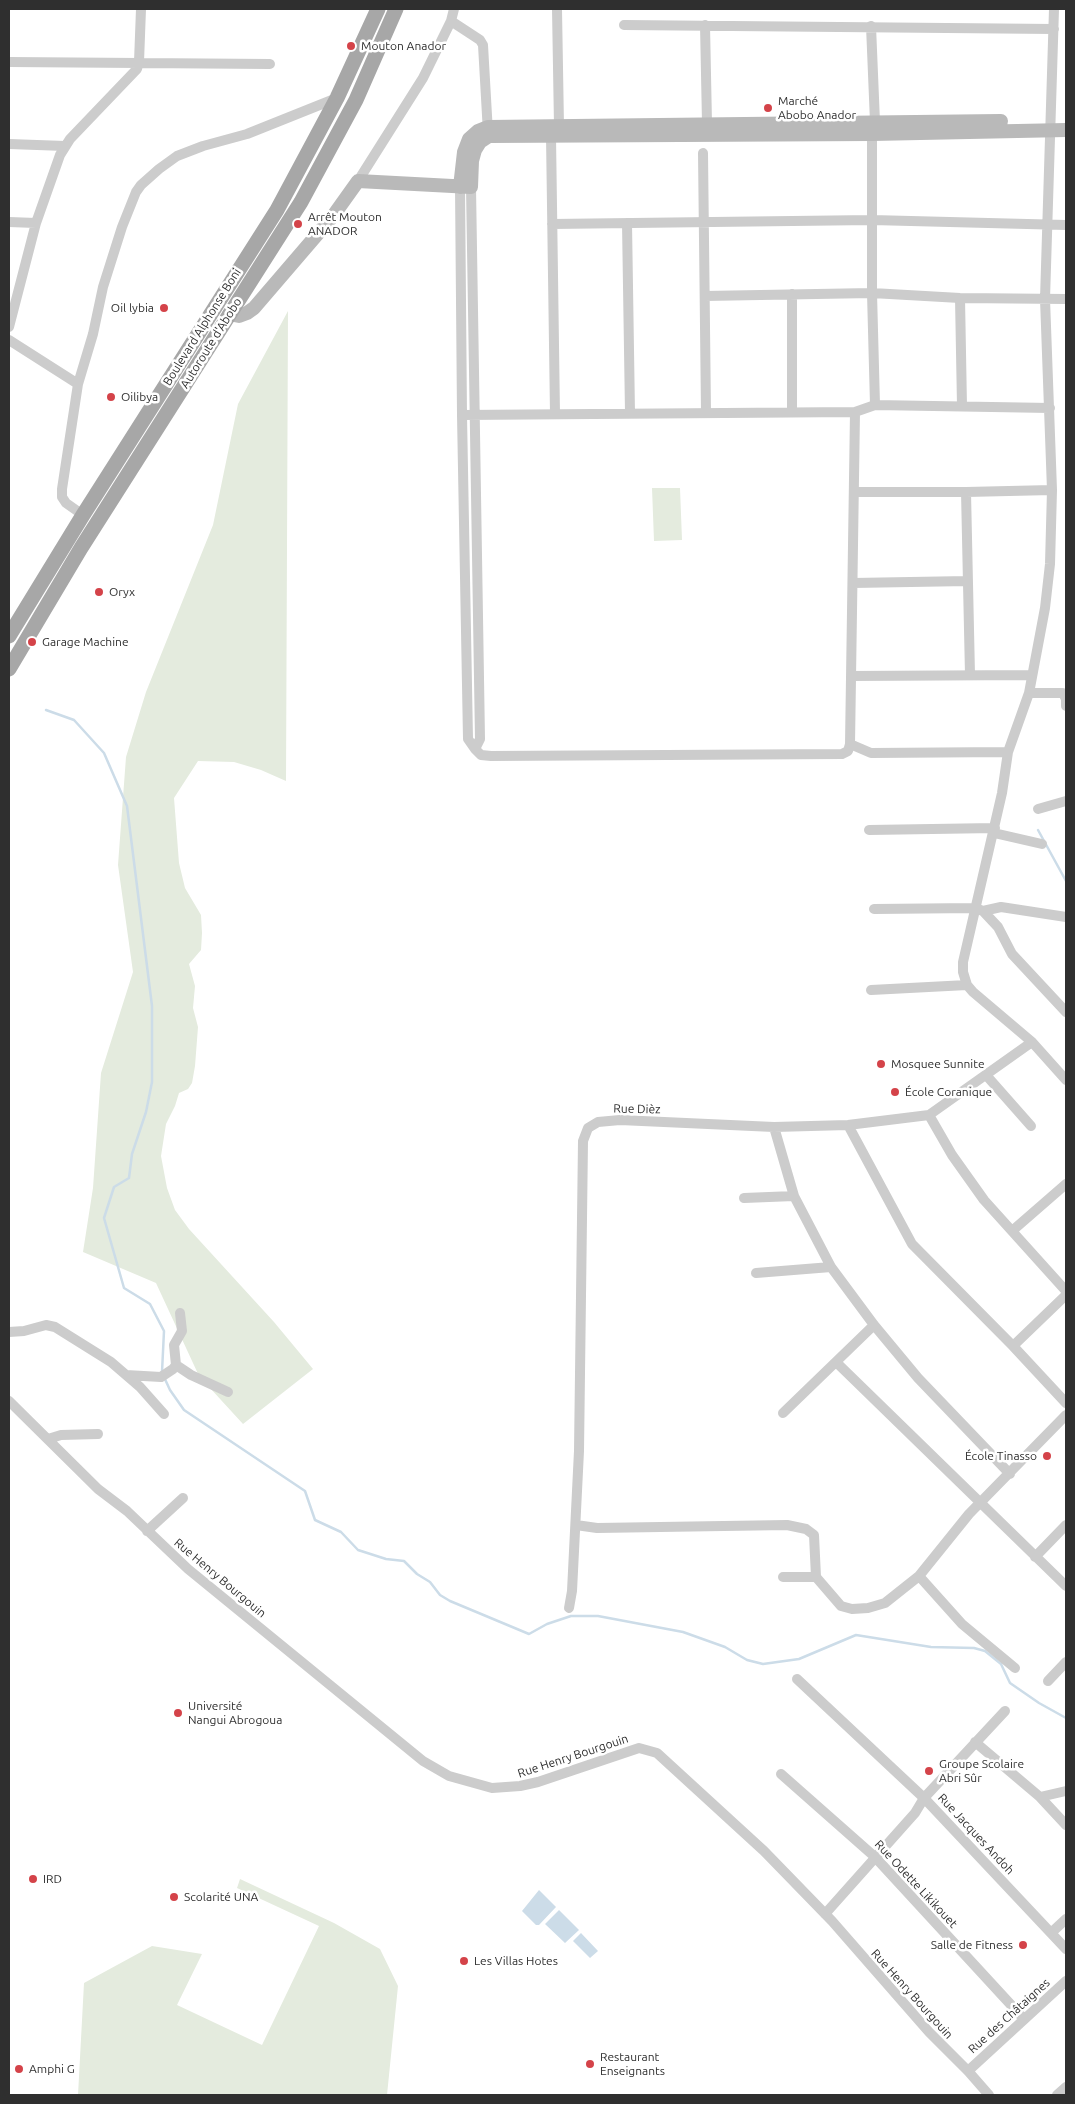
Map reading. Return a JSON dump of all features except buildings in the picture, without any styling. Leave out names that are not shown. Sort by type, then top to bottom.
[{"type":"main road","name":"Boulevard Alphonse Boni","points":[[9,636],[82,515],[277,210],[337,98],[378,9]]},
{"type":"main road","name":"Autoroute d'Abobo","points":[[9,668],[81,548],[301,202],[356,100],[396,9]]},
{"type":"main road","points":[[229,314],[239,316],[254,308],[333,216],[358,181],[466,187],[464,152],[469,139],[478,131],[1052,125],[1066,121]]},
{"type":"main road","points":[[555,131],[707,124],[873,128]]},
{"type":"main road","points":[[1052,125],[1066,130]]},
{"type":"street","points":[[9,327],[36,222],[56,165],[65,146],[132,76],[139,62],[141,9]]},
{"type":"street","points":[[358,181],[422,78],[451,21],[454,9]]},
{"type":"street","points":[[555,414],[552,224],[557,9]]},
{"type":"street","points":[[1054,9],[1052,125],[1046,224],[1045,299],[1052,490],[1050,564],[1045,608],[1029,693],[1008,752],[1002,793],[979,910],[964,962],[963,972],[967,985],[1032,1042],[1066,1080]]},
{"type":"street","points":[[451,21],[480,40],[483,45],[488,132]]},
{"type":"street","points":[[624,25],[1054,29]]},
{"type":"street","points":[[705,25],[707,124]]},
{"type":"street","points":[[871,26],[873,128],[872,293],[875,404]]},
{"type":"street","points":[[9,62],[270,64]]},
{"type":"street","points":[[82,515],[66,503],[62,497],[78,384],[93,334],[103,287],[122,227],[141,186],[159,168],[177,156],[203,146],[247,134],[337,98]]},
{"type":"street","points":[[9,144],[65,146]]},
{"type":"street","points":[[703,153],[706,413]]},
{"type":"street","points":[[466,187],[462,415],[468,739],[481,754],[491,756],[842,754],[848,750],[850,744],[855,412]]},
{"type":"street","points":[[466,187],[476,415],[480,739],[475,749]]},
{"type":"street","points":[[552,224],[872,220],[1066,225]]},
{"type":"street","points":[[9,222],[36,222]]},
{"type":"street","points":[[627,223],[630,414]]},
{"type":"street","points":[[705,296],[872,293],[960,298],[1066,300]]},
{"type":"street","points":[[792,294],[792,412]]},
{"type":"street","points":[[960,298],[962,406]]},
{"type":"street","points":[[9,340],[78,384]]},
{"type":"street","points":[[462,415],[855,412],[875,404],[1050,408]]},
{"type":"street","points":[[854,492],[1052,490]]},
{"type":"street","points":[[966,492],[970,675]]},
{"type":"street","points":[[853,583],[968,581]]},
{"type":"street","points":[[851,676],[1031,675]]},
{"type":"street","points":[[1029,693],[1063,694],[1066,699],[1066,706]]},
{"type":"street","points":[[850,744],[871,753],[1008,752]]},
{"type":"street","points":[[1038,809],[1066,800]]},
{"type":"street","points":[[869,830],[994,831],[1042,844]]},
{"type":"street","points":[[874,909],[979,910],[1001,907],[1066,917]]},
{"type":"street","points":[[979,910],[998,926],[1012,954],[1066,1012]]},
{"type":"street","points":[[871,990],[967,985]]},
{"type":"street","name":"Rue Dièz","points":[[576,1525],[582,1141],[588,1128],[598,1122],[620,1120],[774,1127],[848,1126],[929,1115],[1032,1042]]},
{"type":"street","points":[[986,1075],[1031,1126]]},
{"type":"street","points":[[929,1115],[952,1155],[984,1200],[1066,1293],[1014,1346]]},
{"type":"street","points":[[848,1126],[912,1244],[1014,1346],[1066,1403]]},
{"type":"street","points":[[774,1127],[794,1196],[830,1267],[918,1378],[1010,1474]]},
{"type":"street","points":[[1012,1231],[1066,1184]]},
{"type":"street","points":[[744,1198],[794,1196]]},
{"type":"street","points":[[756,1273],[830,1267]]},
{"type":"street","points":[[175,1367],[174,1345],[182,1331],[180,1313]]},
{"type":"street","points":[[783,1413],[837,1363],[874,1324]]},
{"type":"street","points":[[9,1332],[24,1331],[46,1325],[55,1327],[89,1346],[126,1375],[140,1387],[164,1414]]},
{"type":"street","points":[[837,1363],[1066,1586]]},
{"type":"street","points":[[126,1375],[162,1376],[175,1367]]},
{"type":"street","points":[[175,1367],[228,1392]]},
{"type":"street","name":"Rue Henry Bourgouin","points":[[9,1401],[98,1489],[127,1512],[188,1569],[414,1754],[435,1769],[449,1776],[492,1788],[520,1786],[538,1782],[639,1748],[657,1753],[764,1851],[825,1914],[929,2032],[989,2095]]},
{"type":"street","points":[[569,1608],[576,1525],[598,1528],[787,1525],[806,1529],[814,1535],[816,1577],[841,1606],[852,1609],[868,1608],[885,1603],[918,1576],[980,1503],[1066,1415]]},
{"type":"street","points":[[48,1439],[61,1435],[98,1434]]},
{"type":"street","points":[[147,1531],[183,1498]]},
{"type":"street","points":[[1035,1556],[1066,1525]]},
{"type":"street","points":[[918,1576],[962,1624],[1015,1668]]},
{"type":"street","points":[[783,1577],[816,1577]]},
{"type":"street","points":[[1048,1681],[1066,1662]]},
{"type":"street","name":"Rue Jacques Andoh","points":[[797,1679],[924,1798],[1066,1949]]},
{"type":"street","points":[[825,1914],[915,1813],[924,1798],[1006,1711]]},
{"type":"street","points":[[976,1742],[1040,1797],[1066,1825]]},
{"type":"street","name":"Rue Odette Likikouet","points":[[781,1774],[875,1857],[1024,2019]]},
{"type":"street","points":[[1040,1797],[1066,1791]]},
{"type":"street","points":[[1051,1933],[1066,1919]]},
{"type":"street","name":"Rue des Châtaignes","points":[[968,2071],[1066,1980]]},
{"type":"street","points":[[1057,2095],[1066,2087]]},
{"type":"shaded area","points":[[288,311],[286,781],[261,770],[234,762],[198,761],[174,798],[179,863],[185,888],[201,915],[202,933],[201,950],[189,964],[195,986],[193,1008],[198,1027],[195,1066],[192,1083],[188,1089],[179,1093],[166,1124],[161,1156],[167,1188],[175,1210],[189,1229],[274,1322],[313,1369],[243,1424],[199,1376],[156,1283],[83,1252],[93,1188],[101,1073],[133,972],[118,865],[126,757],[146,692],[213,525],[238,404]]},
{"type":"shaded area","points":[[652,488],[680,488],[682,540],[654,541]]},
{"type":"shaded area","points":[[240,1879],[334,1923],[380,1949],[398,1986],[387,2095],[78,2095],[84,1983],[152,1946],[202,1954],[177,2005],[262,2045],[319,1926],[237,1888]]},
{"type":"water","points":[[539,1890],[556,1907],[539,1925],[536,1925],[522,1911]]},
{"type":"water","points":[[559,1910],[579,1930],[565,1943],[545,1924]]},
{"type":"water","points":[[581,1933],[598,1951],[590,1958],[573,1941]]},
{"type":"waterway","points":[[46,710],[74,720],[104,753],[127,806],[152,1006],[152,1082],[146,1112],[132,1154],[129,1178],[114,1187],[104,1218],[124,1288],[150,1304],[164,1331],[162,1372]]},
{"type":"waterway","points":[[1038,830],[1066,881]]},
{"type":"waterway","points":[[164,1377],[170,1390],[184,1410],[305,1491],[315,1520],[341,1532],[358,1550],[386,1559],[404,1561],[417,1574],[430,1582],[440,1595],[450,1601],[529,1634],[547,1624],[571,1616],[598,1616],[683,1632],[725,1647],[747,1660],[763,1664],[799,1659],[856,1635],[931,1647],[974,1648],[985,1651],[1001,1664],[1010,1683],[1039,1703],[1066,1718]]},
{"type":"place","name":"Mouton Anador","points":[[351,46]]},
{"type":"place","name":"Marché Abobo Anador","points":[[768,108]]},
{"type":"place","name":"Arrêt Mouton ANADOR","points":[[298,224]]},
{"type":"place","name":"Oil lybia","points":[[164,308]]},
{"type":"place","name":"Oilibya","points":[[111,397]]},
{"type":"place","name":"Oryx","points":[[99,592]]},
{"type":"place","name":"Garage Machine","points":[[32,642]]},
{"type":"place","name":"Mosquee Sunnite","points":[[881,1064]]},
{"type":"place","name":"École Coranique","points":[[895,1092]]},
{"type":"place","name":"École Tinasso","points":[[1047,1456]]},
{"type":"place","name":"Université Nangui Abrogoua","points":[[178,1713]]},
{"type":"place","name":"Groupe Scolaire Abri Sûr","points":[[929,1771]]},
{"type":"place","name":"IRD","points":[[33,1879]]},
{"type":"place","name":"Scolarité UNA","points":[[174,1897]]},
{"type":"place","name":"Salle de Fitness","points":[[1023,1945]]},
{"type":"place","name":"Les Villas Hotes","points":[[464,1961]]},
{"type":"place","name":"Restaurant Enseignants","points":[[590,2064]]},
{"type":"place","name":"Amphi G","points":[[19,2069]]}]
